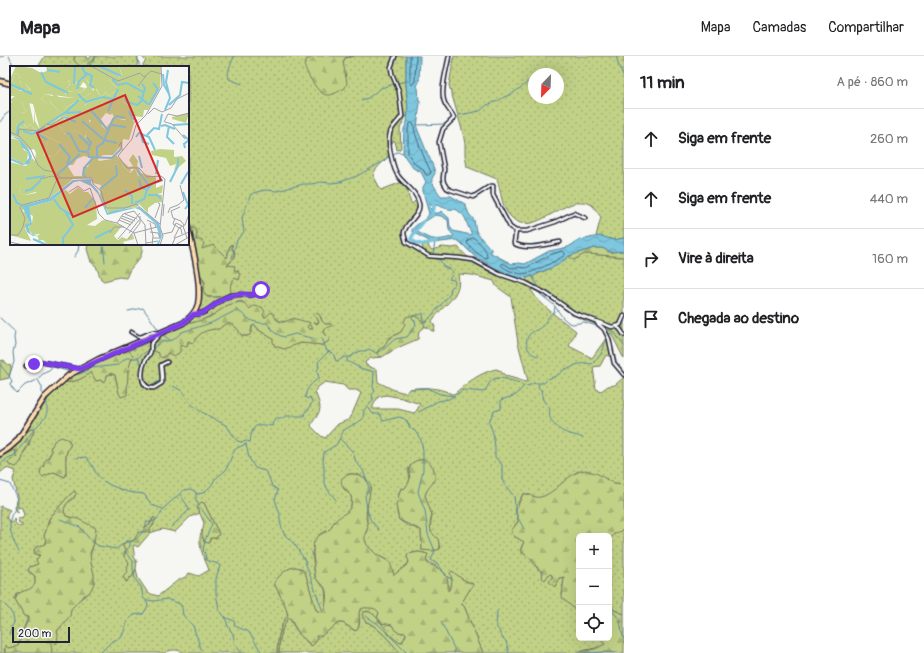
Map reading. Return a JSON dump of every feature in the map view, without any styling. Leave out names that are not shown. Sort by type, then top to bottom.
[{"type":"main road","points":[[0,81],[10,84]]},
{"type":"main road","points":[[0,454],[17,440],[41,403],[65,378],[80,369],[183,323],[194,314],[198,303],[198,292],[196,268],[189,234]]},
{"type":"street","points":[[395,56],[391,67],[392,74],[399,91],[402,116],[390,132],[389,141],[395,170],[399,177],[410,187],[417,198],[419,206],[416,215],[406,228],[404,234],[406,242],[421,250],[425,254],[473,260],[499,274],[526,283],[547,294],[574,313],[612,327],[617,327],[624,335]]},
{"type":"street","points":[[449,56],[443,97],[446,106],[454,118],[443,129],[439,142],[444,169],[443,179],[447,188],[473,197],[490,186],[493,186],[493,195],[510,227],[516,231],[527,230],[555,222],[574,213],[585,218]]},
{"type":"street","points":[[516,231],[514,243],[520,246],[531,247],[560,242]]},
{"type":"street","points":[[194,314],[201,314],[226,297],[242,294],[252,295],[257,294],[261,290],[263,291]]},
{"type":"street","points":[[617,327],[620,325],[624,316]]},
{"type":"street","points":[[596,321],[604,329],[609,339],[614,363],[624,375]]},
{"type":"street","points":[[131,332],[139,337],[153,331],[160,334],[151,344],[151,352],[145,361],[142,379],[146,386],[154,388],[162,383],[161,365],[167,362]]},
{"type":"street","points":[[26,366],[42,362],[80,369]]},
{"type":"green space","points":[[45,56],[75,56],[74,60],[81,66],[39,66]]},
{"type":"green space","points":[[75,56],[86,56],[87,59],[89,59],[91,56],[95,56],[95,59],[90,64],[91,66],[80,66],[74,60]]},
{"type":"green space","points":[[95,56],[138,56],[137,66],[91,66],[90,64],[95,59]]},
{"type":"green space","points":[[141,56],[313,56],[310,59],[311,78],[316,84],[332,94],[340,90],[346,83],[343,67],[345,58],[354,56],[406,56],[408,111],[407,116],[400,128],[401,147],[397,150],[395,141],[393,141],[387,158],[373,175],[381,190],[402,182],[407,186],[409,198],[412,204],[418,198],[418,208],[403,232],[404,240],[408,246],[423,250],[422,244],[428,244],[429,248],[432,250],[442,247],[458,247],[475,263],[489,271],[503,277],[526,283],[527,278],[553,267],[569,256],[574,260],[584,254],[624,257],[624,359],[611,333],[609,335],[611,357],[606,355],[600,366],[593,367],[596,389],[601,391],[608,386],[615,385],[624,377],[624,485],[614,484],[606,479],[578,471],[550,494],[544,497],[537,498],[523,494],[518,503],[519,520],[515,525],[514,536],[524,542],[521,548],[524,554],[531,559],[537,568],[547,577],[549,574],[552,575],[552,579],[556,585],[559,578],[564,577],[562,595],[576,610],[576,641],[604,641],[606,643],[604,646],[573,653],[483,653],[464,606],[461,604],[473,584],[462,579],[452,571],[452,584],[448,592],[448,584],[436,566],[427,562],[425,553],[419,552],[410,553],[408,564],[394,575],[387,560],[377,555],[366,545],[364,537],[367,530],[367,479],[358,475],[348,474],[343,488],[351,496],[350,507],[333,524],[331,529],[320,534],[312,552],[315,577],[325,589],[326,603],[324,609],[320,612],[316,610],[305,572],[301,569],[296,567],[288,569],[280,575],[274,583],[285,605],[288,615],[281,628],[277,653],[186,653],[170,650],[165,653],[51,653],[51,641],[65,623],[73,606],[88,593],[94,580],[90,555],[94,542],[95,530],[86,524],[66,516],[64,513],[64,507],[75,497],[73,492],[50,517],[44,536],[46,539],[44,545],[36,547],[34,550],[35,554],[40,556],[38,564],[30,567],[28,571],[35,576],[35,584],[29,590],[17,594],[15,600],[24,616],[28,617],[20,638],[21,640],[17,647],[4,648],[5,653],[0,653],[0,506],[10,510],[7,515],[8,520],[12,522],[14,518],[15,523],[20,527],[22,524],[19,523],[18,519],[22,519],[24,515],[22,508],[18,507],[17,513],[14,508],[17,497],[13,479],[16,471],[6,468],[0,473],[0,457],[14,450],[17,456],[8,462],[16,467],[22,460],[23,454],[29,445],[32,434],[35,430],[31,429],[26,432],[44,405],[60,386],[66,381],[76,381],[83,378],[91,372],[96,381],[100,380],[103,382],[109,374],[115,375],[119,393],[126,395],[128,370],[132,354],[129,351],[153,340],[152,350],[159,353],[164,358],[168,353],[180,345],[188,344],[188,341],[194,342],[203,332],[220,328],[228,323],[235,326],[242,336],[248,336],[252,331],[252,326],[255,325],[259,330],[273,339],[275,346],[282,348],[305,343],[322,345],[329,341],[323,331],[332,326],[330,324],[325,324],[321,317],[317,318],[319,322],[315,323],[313,329],[309,329],[307,327],[310,323],[293,319],[280,321],[270,313],[264,317],[261,308],[256,307],[249,309],[243,302],[233,304],[195,323],[188,323],[198,311],[200,304],[201,290],[197,268],[205,284],[203,288],[207,297],[218,297],[228,294],[231,283],[235,278],[239,280],[240,276],[238,271],[234,271],[227,265],[231,262],[235,252],[232,250],[232,244],[229,248],[227,258],[216,248],[202,249],[196,239],[196,230],[192,228],[189,221],[189,66],[143,66],[146,61]],"holes":[[[458,274],[472,275],[494,281],[496,286],[511,297],[518,343],[528,381],[526,382],[506,376],[496,369],[474,379],[454,394],[427,388],[409,389],[406,393],[394,390],[378,382],[377,370],[366,365],[365,362],[371,358],[382,357],[379,356],[389,338],[403,331],[410,316],[415,316],[423,321],[424,327],[434,331],[435,327],[432,321],[455,295],[459,282]],[[532,289],[553,300],[572,315],[597,325],[605,333],[607,337],[592,358],[569,346],[576,331],[540,302],[531,290]],[[325,382],[343,385],[348,390],[356,390],[361,393],[350,419],[338,424],[325,438],[311,426],[320,409],[315,391]],[[386,395],[402,398],[420,404],[414,413],[398,409],[373,409],[378,397]],[[67,439],[69,440],[69,445],[66,454],[66,476],[65,477],[54,472],[42,477],[40,474],[41,469],[52,451],[50,447]],[[422,460],[435,473],[425,496],[432,515],[430,529],[433,535],[438,539],[440,549],[422,550],[421,530],[404,523],[400,520],[397,513],[401,488],[404,489],[409,482],[408,469],[413,463]],[[204,503],[219,534],[216,538],[210,538],[210,541],[204,542],[202,530],[200,535],[201,550],[209,570],[199,576],[189,573],[187,576],[177,581],[158,596],[148,593],[138,578],[136,569],[132,577],[129,577],[126,582],[123,576],[128,571],[129,562],[124,556],[126,541],[132,542],[141,532],[145,532],[153,518],[154,525],[150,529],[150,533],[162,529],[175,532],[190,517],[200,513],[197,507]]]},
{"type":"green space","points":[[313,56],[354,56],[345,58],[343,62],[347,83],[345,88],[334,94],[327,95],[323,94],[316,87],[304,65],[307,59],[310,59]]},
{"type":"green space","points":[[454,56],[624,56],[624,238],[614,240],[596,236],[601,217],[592,205],[583,202],[572,204],[540,220],[529,223],[519,223],[510,216],[505,208],[497,179],[467,167],[463,133],[449,85]]},
{"type":"green space","points":[[189,221],[192,228],[195,228],[197,232],[196,240],[201,240],[204,243],[202,249],[213,245],[227,258],[230,246],[232,244],[232,250],[235,252],[234,257],[227,265],[235,266],[234,270],[238,271],[240,276],[239,280],[235,278],[232,281],[231,291],[226,295],[216,297],[206,296],[203,290],[205,283],[197,268],[189,232]]},
{"type":"green space","points":[[88,245],[142,245],[140,257],[130,269],[126,278],[119,277],[104,281],[101,279],[96,266],[91,262],[87,249]]},
{"type":"green space","points":[[594,248],[602,248],[611,252],[624,251],[624,257],[584,254],[574,260],[569,256]]},
{"type":"green space","points":[[240,302],[244,303],[249,309],[254,306],[262,307],[265,312],[263,314],[264,317],[271,312],[277,320],[281,322],[294,319],[309,322],[310,323],[307,327],[309,329],[313,329],[311,325],[314,322],[317,324],[319,322],[313,313],[319,314],[325,324],[331,324],[332,326],[323,331],[329,341],[322,345],[301,343],[284,349],[275,346],[273,339],[259,330],[255,325],[252,326],[250,335],[246,336],[241,335],[236,327],[231,324],[226,324],[219,329],[204,332],[198,336],[193,343],[188,341],[187,347],[180,345],[180,352],[174,356],[168,353],[162,358],[159,356],[159,353],[152,350],[151,344],[156,339],[188,323],[210,317],[228,305]]},
{"type":"green space","points":[[415,316],[423,321],[425,326],[419,331],[418,339],[397,348],[382,357],[379,356],[377,353],[379,349],[384,347],[388,339],[401,332],[405,324],[404,322],[406,317]]},
{"type":"green space","points":[[128,350],[133,355],[128,370],[127,395],[121,397],[115,375],[111,373],[107,375],[106,380],[103,382],[100,380],[96,381],[91,372],[73,382],[66,382],[67,379],[83,370]]},
{"type":"green space","points":[[4,360],[11,366],[11,370],[9,378],[0,380],[0,361]]},
{"type":"green space","points":[[31,429],[35,430],[23,453],[21,461],[16,467],[9,465],[8,462],[17,456],[14,450],[0,457],[0,455],[16,446]]},
{"type":"green space","points":[[61,437],[67,439],[71,443],[66,454],[65,477],[54,472],[42,477],[40,474],[41,469],[52,451],[50,448],[54,441]]},
{"type":"green space","points":[[424,459],[432,466],[435,473],[434,480],[425,496],[432,515],[430,523],[431,532],[438,539],[440,549],[433,551],[422,550],[421,530],[399,520],[396,505],[401,488],[404,489],[408,485],[411,465],[415,461]]},
{"type":"green space","points":[[586,470],[598,474],[614,484],[624,485],[624,530],[615,533],[612,537],[612,533],[576,533],[576,610],[562,598],[564,577],[559,578],[555,587],[549,582],[553,577],[552,575],[549,574],[545,580],[542,578],[543,572],[531,559],[520,551],[524,542],[514,536],[511,531],[518,522],[516,510],[523,494],[528,494],[535,497],[544,496],[550,493],[569,477],[580,471]]},
{"type":"green space","points":[[351,474],[363,477],[371,486],[366,518],[368,527],[365,540],[367,545],[377,555],[390,562],[394,575],[408,564],[408,554],[419,552],[428,554],[426,560],[428,564],[442,570],[448,580],[448,591],[452,583],[450,573],[452,571],[462,579],[473,584],[461,604],[464,606],[483,653],[410,653],[409,651],[406,653],[400,653],[379,630],[365,621],[362,615],[363,612],[368,611],[377,618],[379,613],[377,610],[363,608],[360,609],[359,612],[359,623],[356,631],[343,623],[339,623],[321,636],[316,636],[317,640],[312,646],[300,635],[289,617],[282,630],[279,653],[277,653],[281,628],[288,615],[285,605],[274,583],[280,575],[288,569],[296,567],[301,569],[305,572],[316,610],[320,612],[324,609],[326,603],[325,587],[316,579],[313,545],[317,538],[331,528],[334,522],[347,512],[351,506],[351,496],[343,487],[341,481],[342,478]],"holes":[[[377,618],[382,623],[392,625],[397,632],[406,633],[403,641],[399,642],[394,639]]]},
{"type":"green space","points":[[75,491],[76,494],[65,506],[64,512],[66,516],[78,519],[96,528],[94,543],[90,553],[94,574],[94,583],[92,588],[89,593],[83,596],[71,609],[70,616],[57,631],[57,643],[56,644],[53,640],[51,641],[51,653],[5,653],[5,645],[8,648],[18,646],[28,620],[28,617],[24,616],[15,600],[19,593],[30,589],[35,584],[35,576],[28,570],[30,567],[38,564],[36,560],[40,555],[35,554],[34,550],[36,547],[45,544],[46,539],[44,536],[49,519],[65,500]]},
{"type":"green space","points":[[201,502],[204,503],[219,534],[216,538],[210,538],[209,543],[204,542],[202,534],[204,523],[197,507]]},
{"type":"green space","points":[[154,517],[156,519],[150,529],[150,533],[138,547],[133,546],[134,557],[137,561],[136,569],[132,577],[129,578],[127,582],[123,577],[127,571],[129,562],[124,557],[125,552],[123,545],[126,541],[133,541],[139,532],[145,532],[145,527],[150,525]]},
{"type":"green space","points":[[624,530],[624,614],[614,610],[612,607],[612,537],[615,533]]},
{"type":"green space","points":[[363,607],[372,608],[378,611],[379,613],[377,618],[382,623],[392,625],[398,632],[406,633],[403,641],[399,642],[389,634],[375,616],[363,615],[365,621],[370,623],[389,640],[400,653],[279,653],[281,634],[289,617],[295,629],[310,645],[314,644],[317,640],[316,636],[339,623],[343,623],[355,631],[359,627],[359,612]]},
{"type":"green space","points":[[612,607],[614,610],[624,614],[624,653],[573,653],[595,649],[605,644],[602,641],[612,641]]},
{"type":"water","points":[[406,56],[420,56],[419,82],[417,86],[420,102],[417,128],[435,171],[432,182],[441,196],[451,196],[465,204],[469,214],[474,220],[476,231],[491,249],[491,253],[512,264],[525,264],[549,251],[568,247],[580,240],[601,236],[614,240],[624,238],[624,251],[611,252],[602,248],[594,248],[569,256],[558,265],[534,276],[524,278],[510,276],[479,259],[457,240],[433,243],[412,232],[414,227],[429,214],[423,191],[423,187],[426,182],[421,172],[413,168],[403,152],[404,129],[407,122],[408,111]],"holes":[[[432,205],[455,209],[462,214],[466,219],[471,235],[453,231],[450,227],[449,218],[441,211],[439,213],[434,213],[429,206]],[[435,215],[441,216],[448,220],[449,230],[454,236],[443,239],[433,239],[415,230],[418,226]]]},
{"type":"waterway","points":[[0,57],[4,56]]},
{"type":"waterway","points":[[9,56],[14,66]]},
{"type":"waterway","points":[[88,66],[88,63],[97,56]]},
{"type":"waterway","points":[[137,56],[140,66]]},
{"type":"waterway","points":[[234,56],[228,76],[229,79],[242,84]]},
{"type":"waterway","points":[[616,56],[624,77]]},
{"type":"waterway","points":[[397,83],[407,81]]},
{"type":"waterway","points":[[451,123],[459,115],[480,111],[487,105],[512,94],[527,83],[527,81]]},
{"type":"waterway","points":[[361,100],[368,98],[381,88],[394,84]]},
{"type":"waterway","points":[[0,122],[5,115],[10,112]]},
{"type":"waterway","points":[[417,125],[446,124]]},
{"type":"waterway","points":[[393,154],[397,152],[404,153]]},
{"type":"waterway","points":[[232,258],[237,240],[244,232],[242,218],[250,196],[253,193],[265,190],[277,191],[303,184],[340,182],[357,176],[390,156]]},
{"type":"waterway","points":[[432,215],[434,208],[433,200]]},
{"type":"waterway","points":[[424,221],[411,239],[420,244],[436,241]]},
{"type":"waterway","points":[[433,255],[435,242]]},
{"type":"waterway","points":[[74,257],[78,251],[79,245]]},
{"type":"waterway","points":[[103,245],[105,262]]},
{"type":"waterway","points":[[152,349],[161,342],[173,340],[182,332],[211,323],[237,310],[252,321],[267,323],[275,333],[284,337],[295,334],[316,339],[322,338],[327,351],[333,353],[336,361],[369,349],[376,353],[384,349],[395,339],[407,337],[416,325],[412,318],[415,315],[420,315],[423,313],[424,322],[427,321],[450,294],[451,288],[455,283],[454,280],[449,279],[453,274],[451,270],[444,267],[440,260],[433,258]]},
{"type":"waterway","points":[[531,275],[539,287]]},
{"type":"waterway","points":[[539,292],[554,305],[563,318],[569,323],[573,324],[584,322],[600,327]]},
{"type":"waterway","points":[[539,356],[532,354],[527,345],[527,338],[531,333],[542,326],[554,312],[555,307]]},
{"type":"waterway","points":[[128,311],[143,308],[160,332]]},
{"type":"waterway","points":[[0,318],[15,332],[15,345],[13,352],[14,362],[9,376]]},
{"type":"waterway","points":[[603,327],[615,333],[624,346]]},
{"type":"waterway","points":[[163,335],[170,340]]},
{"type":"waterway","points":[[419,412],[438,401],[449,399],[463,390],[484,392],[490,382],[494,379],[498,378],[514,381],[527,386],[535,383],[544,383],[565,369],[571,368],[575,365],[585,363],[592,364],[599,357],[605,345],[606,335]]},
{"type":"waterway","points":[[75,374],[80,374],[92,368],[118,365],[126,358],[138,358],[150,350]]},
{"type":"waterway","points":[[173,386],[182,391],[189,402],[200,411],[227,426],[237,441],[250,442],[252,431],[258,425],[272,426],[273,421],[276,418],[283,418],[286,416],[304,416],[312,402],[310,397],[307,399],[305,397],[308,388],[319,378],[317,371],[319,367],[318,362],[328,352]]},
{"type":"waterway","points":[[138,358],[142,366]]},
{"type":"waterway","points":[[347,358],[347,361],[360,368],[374,372],[373,387],[375,391],[372,395],[373,401],[369,405]]},
{"type":"waterway","points":[[0,364],[10,378],[12,382],[10,383],[11,386],[17,393],[25,385],[35,381],[53,367],[71,372]]},
{"type":"waterway","points":[[144,369],[144,380]]},
{"type":"waterway","points":[[38,380],[42,387],[42,394]]},
{"type":"waterway","points":[[151,386],[159,381]]},
{"type":"waterway","points":[[539,384],[538,387],[541,390],[543,400],[550,409],[550,418],[556,426],[566,433],[583,438]]},
{"type":"waterway","points":[[524,386],[516,395],[501,400],[501,409],[494,411],[489,422],[493,433],[495,457],[502,465],[502,479],[504,484],[514,496],[516,514],[524,529]]},
{"type":"waterway","points":[[411,389],[427,388],[440,394],[454,396]]},
{"type":"waterway","points":[[0,465],[9,457],[14,456],[36,427],[47,416],[47,400]]},
{"type":"waterway","points":[[336,500],[328,490],[324,481],[324,452],[336,445],[344,430],[363,419],[364,410],[368,406]]},
{"type":"waterway","points":[[368,407],[373,414],[380,414],[383,421],[399,417],[403,418],[421,440],[423,450],[423,470],[418,492],[425,511],[428,534],[435,551],[431,560],[439,565],[446,576],[453,580]]},
{"type":"waterway","points":[[340,439],[353,452],[356,462],[363,470],[369,488],[365,496],[367,509],[370,519],[379,530]]},
{"type":"waterway","points":[[246,444],[249,458],[255,468],[265,471],[272,486],[278,490],[275,500],[280,514],[280,522],[284,534],[295,545],[304,559],[322,609]]},
{"type":"waterway","points":[[60,519],[80,527],[91,541],[99,546],[116,549],[126,542],[131,542],[139,536],[147,522],[152,522],[157,519],[166,506],[184,490],[191,489],[198,494],[203,493],[211,486],[215,479],[226,470],[234,451],[246,444]]},
{"type":"waterway","points":[[76,458],[86,457],[97,475],[103,481],[128,492],[144,494],[152,505],[163,509]]},
{"type":"waterway","points":[[0,481],[10,484],[16,498],[17,504],[11,516],[10,530],[19,552]]},
{"type":"waterway","points":[[196,493],[196,501],[212,524],[205,540],[203,551],[205,553],[206,560],[220,566],[216,578],[216,593],[219,610],[225,617],[234,621],[235,626],[249,632],[262,653]]},
{"type":"waterway","points":[[171,527],[189,510],[181,494]]},
{"type":"waterway","points":[[100,653],[112,641],[121,638],[130,618],[137,614],[143,614],[148,606],[143,597],[141,587],[135,579],[133,561],[125,552],[130,546],[130,543]]},
{"type":"waterway","points":[[147,600],[154,601],[167,599],[180,604],[183,615],[193,626],[201,649]]},
{"type":"waterway","points":[[0,600],[13,615],[14,622],[9,634]]},
{"type":"waterway","points":[[497,611],[496,627],[506,641],[509,653]]},
{"type":"waterway","points":[[612,611],[620,620],[624,639]]},
{"type":"waterway","points":[[364,615],[378,624],[407,653]]},
{"type":"waterway","points":[[225,617],[233,634],[235,645],[242,653]]},
{"type":"waterway","points":[[441,622],[454,648],[454,653]]},
{"type":"waterway","points":[[582,653],[614,653]]},
{"type":"route","points":[[34,364],[42,362],[52,363],[80,369],[183,323],[194,314],[201,314],[221,302],[226,297],[242,294],[257,294],[261,290]]}]
